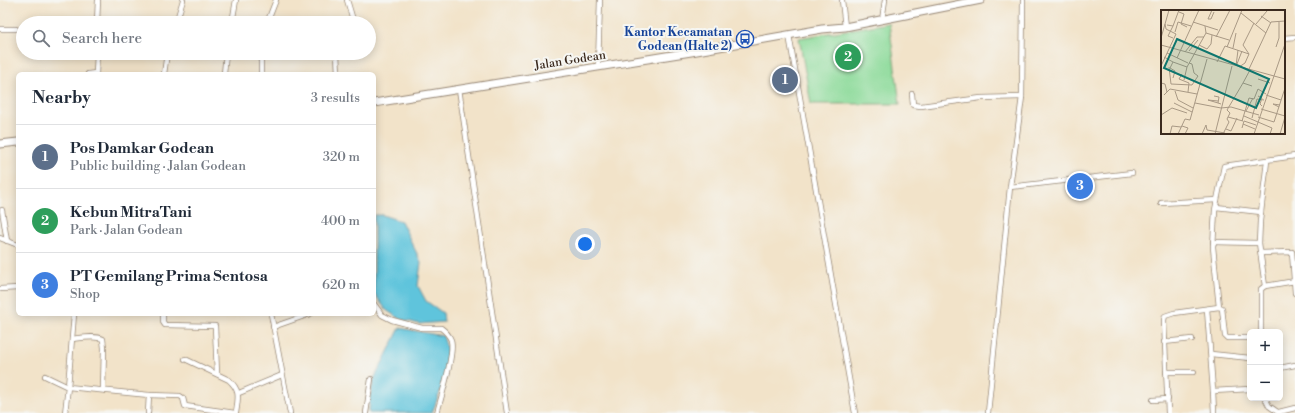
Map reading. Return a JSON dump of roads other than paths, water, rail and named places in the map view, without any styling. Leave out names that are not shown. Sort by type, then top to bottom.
[{"type":"main road","name":"Jalan Godean","points":[[376,103],[789,36],[822,29],[845,27],[981,0]]},
{"type":"main road","points":[[0,144],[16,142]]},
{"type":"street","points":[[97,16],[98,0]]},
{"type":"street","points":[[178,16],[183,0]]},
{"type":"street","points":[[233,16],[236,0]]},
{"type":"street","points":[[269,16],[276,0]]},
{"type":"street","points":[[347,0],[352,16]]},
{"type":"street","points":[[598,67],[600,0]]},
{"type":"street","points":[[842,0],[845,27]]},
{"type":"street","points":[[882,20],[885,0]]},
{"type":"street","points":[[988,413],[1010,187],[1022,98],[1023,0]]},
{"type":"street","points":[[0,29],[16,29]]},
{"type":"street","points":[[789,36],[855,413]]},
{"type":"street","points":[[1285,38],[1295,37]]},
{"type":"street","points":[[96,72],[97,60]]},
{"type":"street","points":[[164,72],[166,60]]},
{"type":"street","points":[[224,72],[225,60]]},
{"type":"street","points":[[261,60],[261,72]]},
{"type":"street","points":[[337,60],[338,72]]},
{"type":"street","points":[[459,89],[507,413]]},
{"type":"street","points":[[912,94],[913,105],[921,106],[981,98],[1022,98]]},
{"type":"street","points":[[1247,338],[1227,338],[1225,336],[1222,308],[1219,307],[1213,242],[1217,200],[1224,166],[1295,156]]},
{"type":"street","points":[[1265,286],[1260,243],[1261,212],[1267,161]]},
{"type":"street","points":[[1010,187],[1132,173]]},
{"type":"street","points":[[1161,204],[1217,200]]},
{"type":"street","points":[[1216,207],[1261,212]]},
{"type":"street","points":[[2,210],[7,241]]},
{"type":"street","points":[[0,238],[16,243]]},
{"type":"street","points":[[1213,242],[1260,243]]},
{"type":"street","points":[[1261,253],[1292,252],[1294,256],[1295,293]]},
{"type":"street","points":[[1261,329],[1260,290],[1265,286],[1294,282]]},
{"type":"street","points":[[0,289],[16,288]]},
{"type":"street","points":[[376,307],[382,315],[392,320],[422,328],[441,328],[448,334],[451,340],[448,374],[437,413]]},
{"type":"street","points":[[1168,413],[1164,320],[1168,315],[1219,307]]},
{"type":"street","points":[[1207,308],[1214,391],[1214,413]]},
{"type":"street","points":[[66,413],[74,316]]},
{"type":"street","points":[[163,316],[163,322],[165,325],[215,326],[217,374]]},
{"type":"street","points":[[271,316],[290,413]]},
{"type":"street","points":[[274,327],[304,316]]},
{"type":"street","points":[[72,339],[94,337],[103,339],[103,390]]},
{"type":"street","points":[[1164,342],[1192,339]]},
{"type":"street","points":[[1211,354],[1247,358]]},
{"type":"street","points":[[45,376],[68,387],[149,395],[180,396],[183,398],[185,406],[198,410],[236,413],[239,393],[234,384],[229,380],[185,359]]},
{"type":"street","points":[[1283,367],[1295,365]]},
{"type":"street","points":[[1166,372],[1194,372]]},
{"type":"street","points":[[239,393],[282,375]]},
{"type":"street","points":[[366,413],[371,379]]},
{"type":"street","points":[[1214,391],[1247,389]]},
{"type":"street","points":[[148,413],[149,395]]},
{"type":"street","points":[[1153,400],[1168,398]]},
{"type":"street","points":[[1266,401],[1269,406],[1279,413],[1295,408]]},
{"type":"water","points":[[376,215],[382,215],[401,221],[421,262],[418,286],[426,301],[443,313],[444,322],[419,324],[400,319],[386,310],[376,296]]},
{"type":"water","points":[[400,328],[443,336],[447,349],[444,382],[432,413],[369,413],[370,395],[374,379]]},
{"type":"place","name":"Kantor Kecamatan Godean (Halte 2)","points":[[745,39]]},
{"type":"place","name":"Kebun MitraTani","points":[[848,57]]},
{"type":"place","name":"Pos Damkar Godean","points":[[785,80]]},
{"type":"place","name":"PT Gemilang Prima Sentosa","points":[[1080,186]]}]
